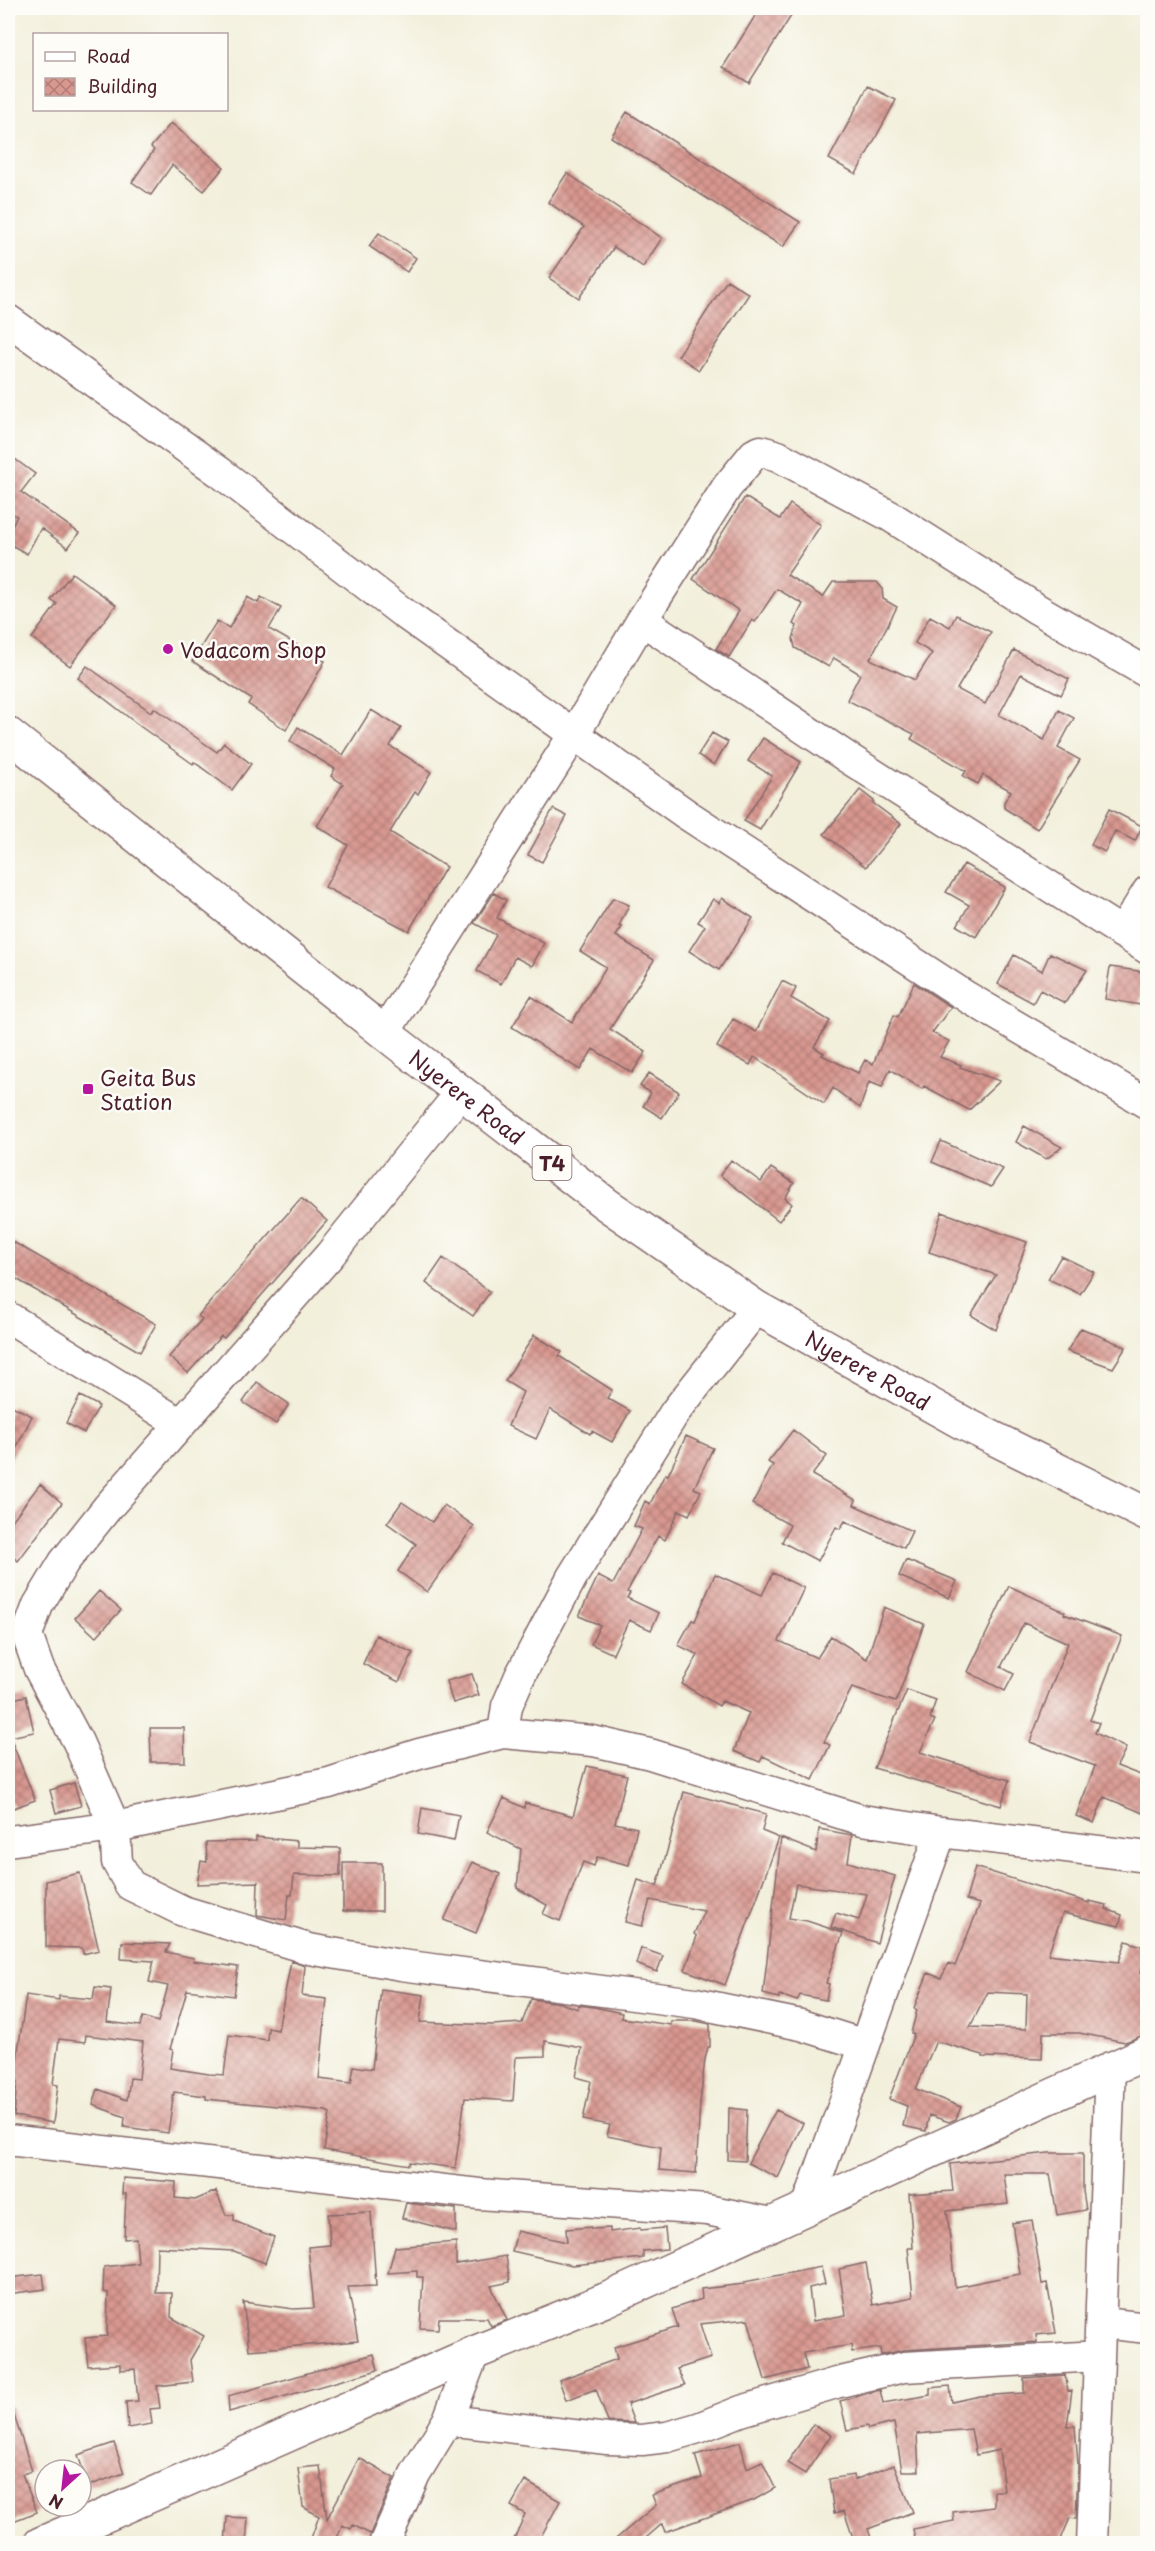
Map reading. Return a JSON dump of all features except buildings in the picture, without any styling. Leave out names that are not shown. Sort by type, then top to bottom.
[{"type":"main road","name":"Nyerere Road","points":[[8,734],[606,1204],[757,1308],[963,1424],[1148,1515]]},
{"type":"main road","points":[[40,2544],[474,2353],[605,2301],[1110,2067],[1148,2052]]},
{"type":"street","points":[[8,320],[221,473],[402,612],[573,736],[686,814],[967,997],[1148,1104]]},
{"type":"street","points":[[386,1032],[727,487],[747,459],[761,451],[778,456],[890,516],[1037,609],[1148,673]]},
{"type":"street","points":[[642,620],[848,758],[1148,949]]},
{"type":"street","points":[[1122,933],[1148,891]]},
{"type":"street","points":[[461,1092],[329,1256],[181,1424],[64,1562],[17,1636],[39,1669],[78,1742],[115,1827],[117,1862],[130,1885],[183,1911],[309,1949],[401,1965],[695,2003],[801,2025],[865,2044]]},
{"type":"street","points":[[503,1733],[507,1706],[520,1676],[572,1577],[675,1413],[757,1308]]},
{"type":"street","points":[[8,1317],[181,1424]]},
{"type":"street","points":[[8,1842],[115,1827],[329,1783],[419,1754],[503,1733],[593,1741],[650,1754],[862,1820],[1148,1857]]},
{"type":"street","points":[[807,2207],[941,1832]]},
{"type":"street","points":[[1092,2544],[1110,2067]]},
{"type":"street","points":[[8,2140],[479,2194],[707,2210],[772,2223]]},
{"type":"street","points":[[1101,2323],[1148,2328]]},
{"type":"street","points":[[384,2544],[415,2474],[448,2420],[474,2353]]},
{"type":"street","points":[[448,2420],[606,2439],[642,2440],[698,2428],[741,2411],[836,2383],[904,2367],[1099,2356]]},
{"type":"place","name":"Vodacom Shop","points":[[168,649]]},
{"type":"place","name":"Geita Bus Station","points":[[88,1089]]}]
